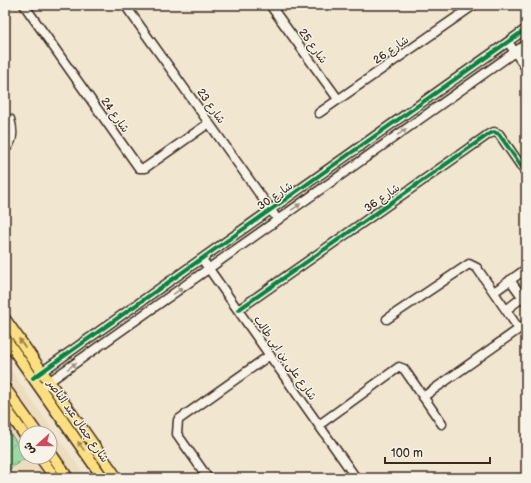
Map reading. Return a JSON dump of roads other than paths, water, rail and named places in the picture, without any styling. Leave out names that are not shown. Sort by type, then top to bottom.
[{"type":"main road","points":[[5,319],[117,478]]},
{"type":"main road","name":"شارع جمال عبد الناصر","points":[[5,338],[103,478]]},
{"type":"main road","points":[[5,388],[11,409],[20,425]]},
{"type":"main road","points":[[11,409],[28,425]]},
{"type":"main road","points":[[58,464],[68,478]]},
{"type":"main road","points":[[46,465],[55,478]]},
{"type":"main road","points":[[96,468],[99,478]]},
{"type":"street","name":"شارع 24","points":[[24,5],[139,168],[145,168],[209,123]]},
{"type":"street","name":"شارع 23","points":[[125,5],[278,220]]},
{"type":"street","name":"شارع 25","points":[[270,5],[338,99]]},
{"type":"street","name":"شارع 26","points":[[319,112],[474,5]]},
{"type":"street","name":"شارع 30","points":[[33,378],[526,29]]},
{"type":"street","points":[[517,35],[525,46]]},
{"type":"street","points":[[508,42],[526,68]]},
{"type":"street","name":"شارع 30","points":[[40,388],[525,46]]},
{"type":"street","points":[[5,149],[11,141],[12,134],[10,119]]},
{"type":"street","name":"شارع 36","points":[[238,310],[489,134],[494,132],[499,134],[526,173]]},
{"type":"street","name":"شارع على بن ابى طالب","points":[[202,259],[356,478]]},
{"type":"street","points":[[387,319],[469,264],[477,268],[519,329]]},
{"type":"street","points":[[494,292],[526,269]]},
{"type":"street","points":[[506,310],[524,300],[510,280]]},
{"type":"street","points":[[423,397],[526,324]]},
{"type":"street","points":[[208,478],[177,434],[178,420],[270,355]]},
{"type":"street","points":[[319,425],[399,367],[404,369],[442,424]]}]
